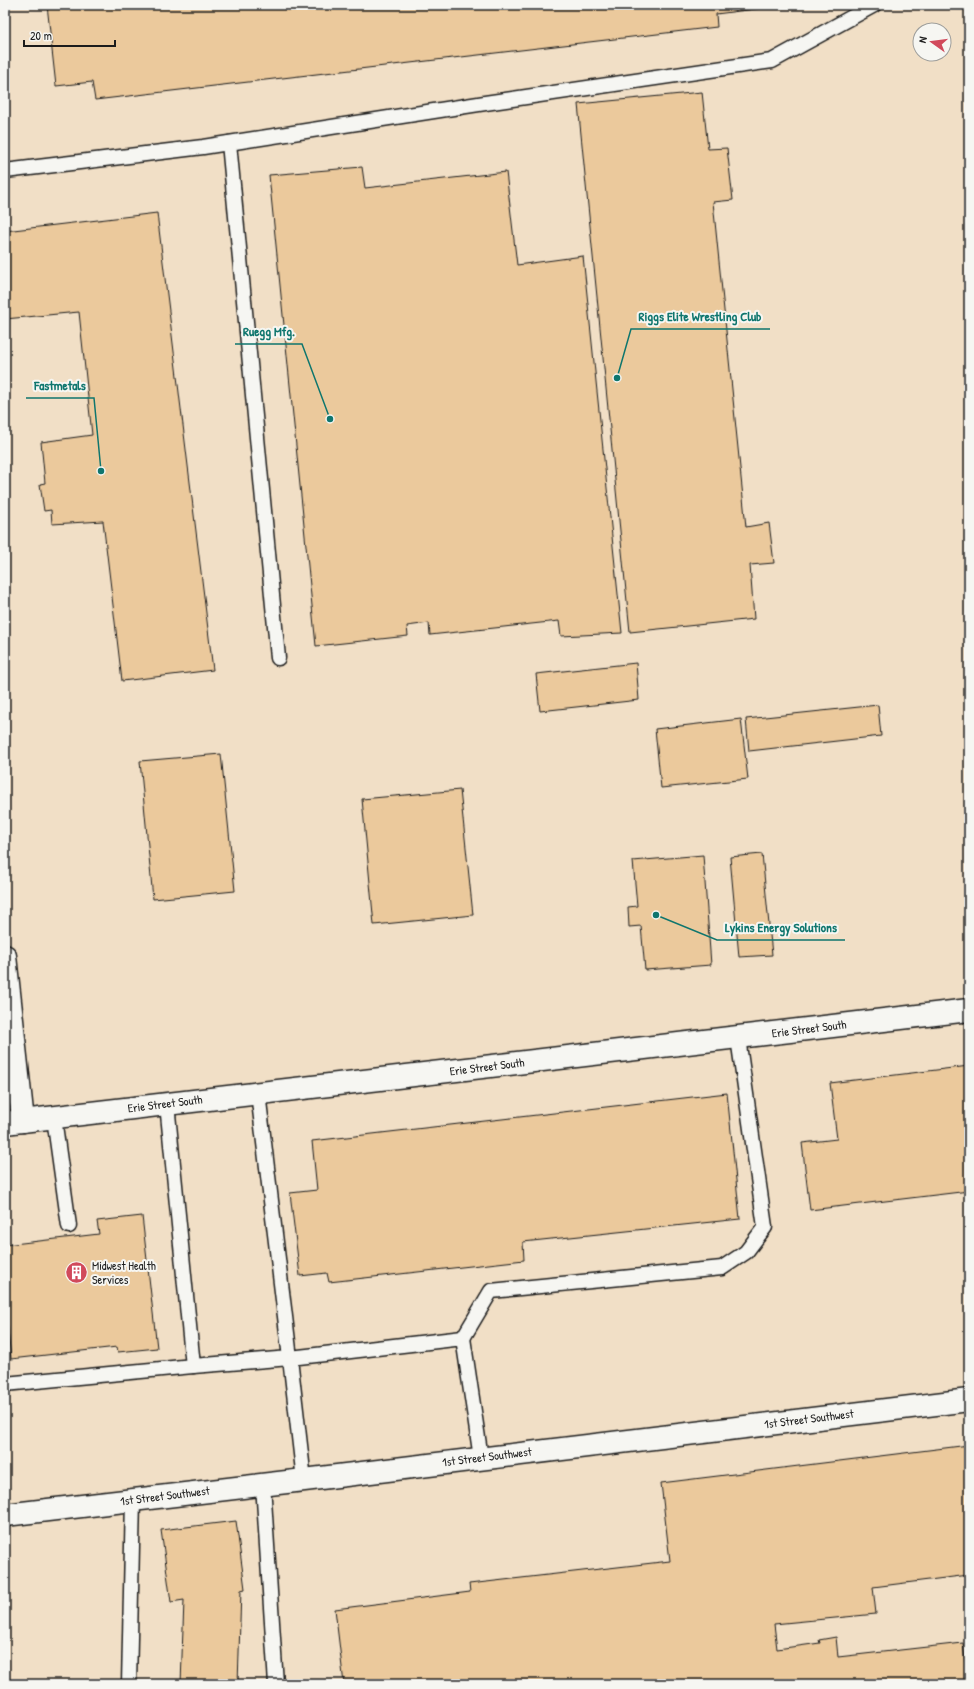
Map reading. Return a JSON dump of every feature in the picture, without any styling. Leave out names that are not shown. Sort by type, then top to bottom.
[{"type":"street","points":[[5,956],[14,1122]]},
{"type":"street","name":"Erie Street South","points":[[14,1122],[969,1010]]},
{"type":"street","name":"1st Street Southwest","points":[[5,1515],[969,1400]]},
{"type":"lane","points":[[5,171],[229,143],[772,61],[874,5]]},
{"type":"lane","points":[[229,143],[278,658]]},
{"type":"lane","points":[[481,1458],[463,1338],[491,1291],[722,1268],[746,1252],[765,1227],[738,1038]]},
{"type":"lane","points":[[258,1093],[304,1480]]},
{"type":"lane","points":[[167,1104],[193,1366]]},
{"type":"lane","points":[[54,1118],[69,1226]]},
{"type":"lane","points":[[5,1384],[290,1358],[463,1338]]},
{"type":"lane","points":[[263,1484],[276,1684]]},
{"type":"lane","points":[[129,1684],[133,1499]]},
{"type":"shaded area","points":[[5,5],[969,5],[969,1684],[5,1684]]},
{"type":"building","points":[[47,5],[787,5],[716,14],[717,27],[95,100],[92,82],[56,86]]},
{"type":"building","points":[[702,92],[708,149],[727,148],[733,200],[713,202],[746,527],[769,523],[774,563],[750,565],[754,619],[630,632],[578,104]]},
{"type":"building","points":[[362,167],[365,188],[506,172],[517,265],[583,256],[622,633],[561,636],[559,621],[430,635],[429,623],[407,626],[408,636],[316,646],[269,175]]},
{"type":"building","points":[[157,213],[213,670],[122,681],[103,521],[52,524],[51,510],[44,511],[40,484],[45,483],[41,442],[92,435],[79,312],[5,319],[5,231]]},
{"type":"building","points":[[636,663],[639,700],[540,711],[536,674]]},
{"type":"building","points":[[878,705],[881,736],[749,751],[746,719]]},
{"type":"building","points":[[741,719],[748,779],[661,788],[655,729]]},
{"type":"building","points":[[221,754],[235,891],[153,899],[140,761]]},
{"type":"building","points":[[460,790],[473,915],[374,925],[362,799]]},
{"type":"building","points":[[762,854],[772,955],[739,957],[730,857]]},
{"type":"building","points":[[703,855],[711,965],[645,970],[641,926],[629,927],[628,907],[637,906],[633,861]]},
{"type":"building","points":[[969,1066],[969,1191],[810,1210],[802,1143],[837,1139],[830,1083]]},
{"type":"building","points":[[727,1093],[740,1219],[523,1242],[524,1260],[329,1282],[327,1273],[300,1276],[290,1193],[317,1190],[312,1141]]},
{"type":"building","name":"Midwest Health Services","points":[[142,1216],[157,1348],[118,1352],[117,1347],[11,1359],[5,1301],[5,1245],[99,1234],[97,1221]]},
{"type":"building","points":[[969,1445],[969,1575],[873,1587],[876,1614],[774,1624],[777,1649],[820,1643],[819,1640],[836,1637],[838,1657],[963,1643],[968,1684],[344,1684],[335,1609],[470,1592],[469,1584],[670,1561],[661,1483]]},
{"type":"building","points":[[236,1521],[245,1589],[241,1590],[238,1684],[181,1684],[184,1600],[171,1602],[161,1530]]},
{"type":"building","points":[[5,1575],[7,1575],[5,1679]]},
{"type":"place","name":"Riggs Elite Wrestling Club","points":[[617,378]]},
{"type":"place","name":"Ruegg Mfg.","points":[[330,419]]},
{"type":"place","name":"Fastmetals","points":[[101,471]]},
{"type":"place","name":"Lykins Energy Solutions","points":[[656,915]]},
{"type":"place","name":"Midwest Health Services","points":[[77,1273]]}]
